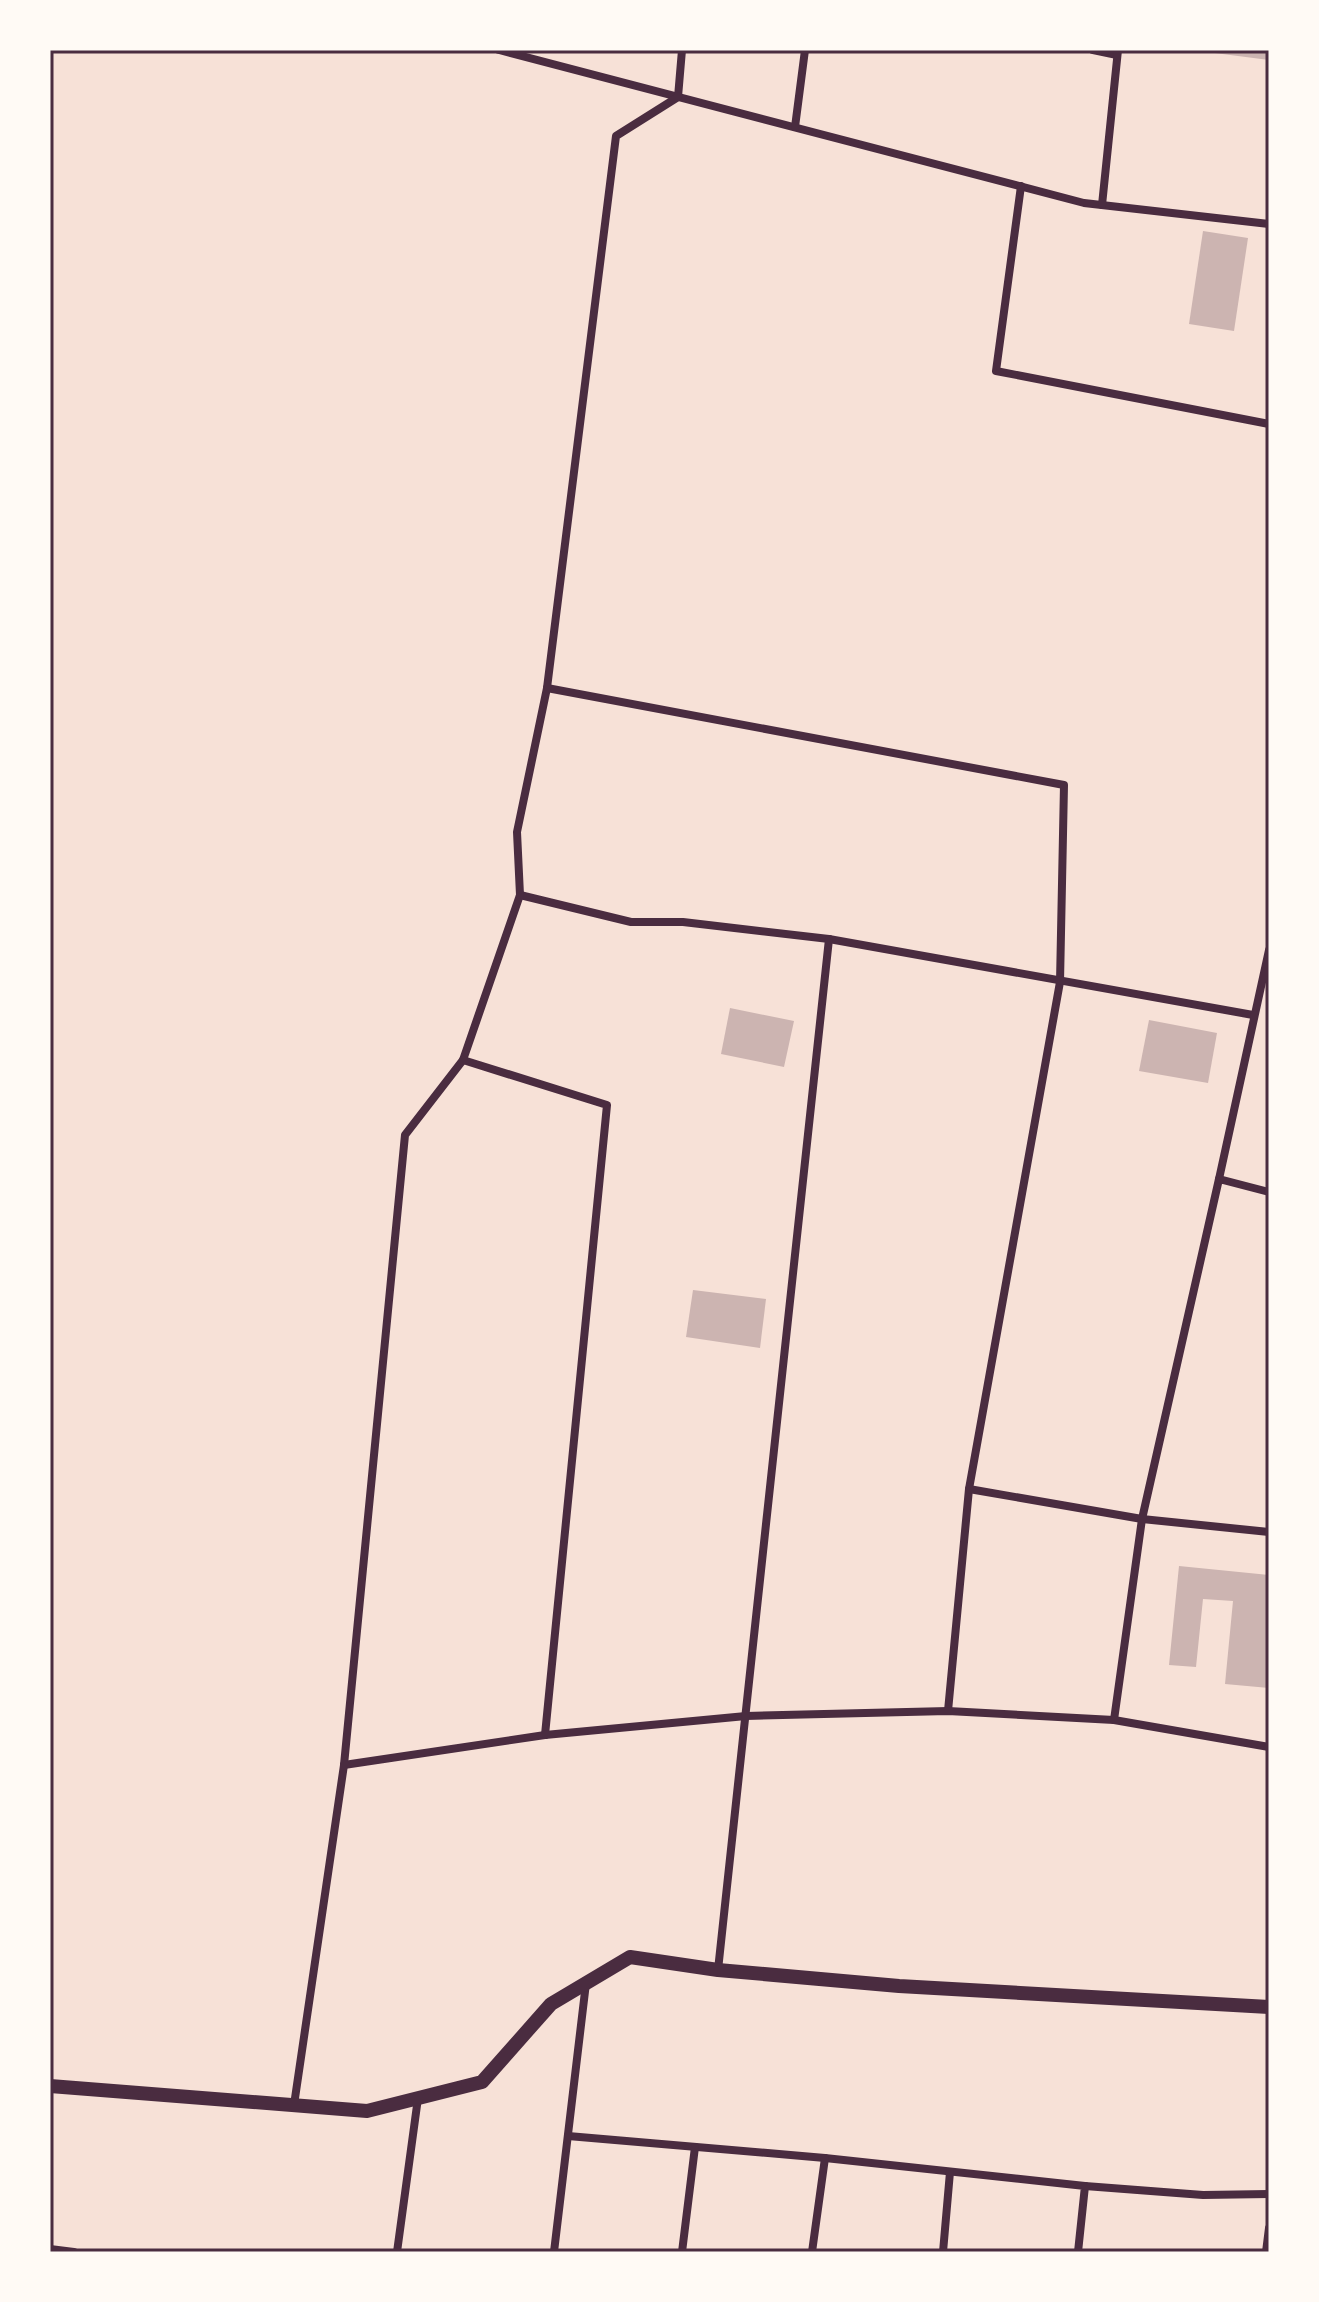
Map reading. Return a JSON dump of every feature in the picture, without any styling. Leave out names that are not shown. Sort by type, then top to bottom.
[{"type":"street","points":[[499,50],[1102,205],[1269,224]]},
{"type":"street","points":[[678,97],[682,50]]},
{"type":"street","points":[[795,127],[805,50]]},
{"type":"street","points":[[1093,50],[1118,53],[1102,205]]},
{"type":"street","points":[[294,2105],[344,1765],[405,1135],[463,1060],[520,895],[517,832],[547,688],[616,136],[678,97]]},
{"type":"street","points":[[1021,186],[996,371],[1269,424]]},
{"type":"street","points":[[547,688],[1064,785],[1060,982],[969,1489],[948,1711]]},
{"type":"street","points":[[520,895],[631,922],[683,922],[829,939],[1253,1015]]},
{"type":"street","points":[[718,1970],[829,939]]},
{"type":"street","points":[[1114,1720],[1142,1519],[1269,950]]},
{"type":"street","points":[[463,1060],[607,1105],[545,1735]]},
{"type":"street","points":[[1219,1179],[1269,1192]]},
{"type":"street","points":[[969,1489],[1142,1519],[1269,1532]]},
{"type":"street","points":[[344,1765],[545,1735],[746,1716],[948,1711],[1114,1720],[1269,1747]]},
{"type":"street","points":[[50,2086],[367,2111],[482,2082],[551,2004],[630,1957],[718,1970],[899,1986],[1269,2007]]},
{"type":"street","points":[[554,2252],[586,1983]]},
{"type":"street","points":[[397,2252],[418,2098]]},
{"type":"street","points":[[568,2136],[825,2158],[1085,2186],[1203,2195],[1269,2194]]},
{"type":"street","points":[[682,2252],[695,2147]]},
{"type":"street","points":[[812,2252],[825,2158]]},
{"type":"street","points":[[943,2252],[950,2172]]},
{"type":"street","points":[[1078,2252],[1085,2186]]},
{"type":"street","points":[[1266,2252],[1269,2230]]},
{"type":"street","points":[[50,2249],[74,2252]]},
{"type":"building","points":[[1269,50],[1269,60],[1207,52]]},
{"type":"building","points":[[1203,231],[1248,238],[1234,331],[1189,324]]},
{"type":"building","points":[[730,1008],[794,1021],[784,1067],[721,1054]]},
{"type":"building","points":[[1149,1020],[1217,1033],[1208,1083],[1139,1071]]},
{"type":"building","points":[[693,1290],[766,1299],[760,1348],[686,1337]]},
{"type":"building","points":[[1179,1566],[1269,1575],[1269,1688],[1225,1684],[1233,1601],[1203,1599],[1196,1667],[1169,1665]]}]
